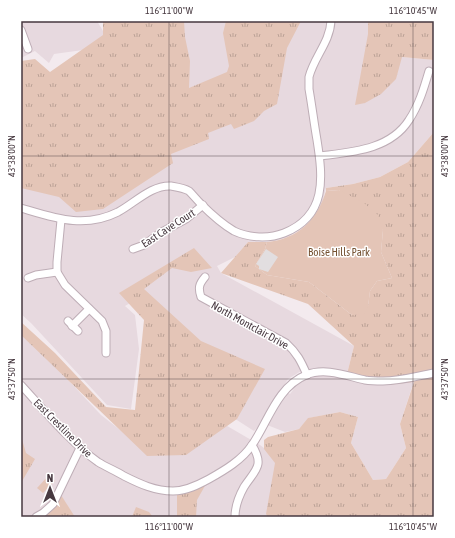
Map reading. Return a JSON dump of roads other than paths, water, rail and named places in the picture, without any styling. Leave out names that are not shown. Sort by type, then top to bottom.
[{"type":"street","points":[[21,208],[61,220],[81,222],[106,217],[118,212],[152,190],[163,186],[180,187],[188,190],[224,224],[235,231],[245,234],[268,237],[279,235],[301,224],[310,214],[317,201],[321,188],[322,180],[320,156],[309,90],[309,78],[312,68],[328,37],[331,21]]},
{"type":"street","points":[[21,30],[28,49]]},
{"type":"street","points":[[320,156],[364,150],[389,139],[408,122],[422,94],[429,71]]},
{"type":"street","name":"East Cave Court","points":[[133,249],[144,245],[160,233],[186,219],[203,205]]},
{"type":"street","points":[[61,220],[57,272],[65,285],[102,322],[106,331],[106,353]]},
{"type":"street","points":[[28,278],[36,275],[57,272]]},
{"type":"street","name":"North Montclair Drive","points":[[205,277],[200,283],[199,290],[201,297],[286,343],[294,350],[302,362],[307,375]]},
{"type":"street","points":[[72,326],[89,309]]},
{"type":"street","name":"East Crestline Drive","points":[[21,385],[80,448],[98,462],[141,485],[157,490],[173,491],[187,489],[220,473],[236,462],[252,445],[279,398],[288,387],[307,375],[324,372],[367,380],[385,381],[405,379],[434,373]]},
{"type":"street","points":[[235,517],[235,511],[241,493],[258,466],[257,453],[252,445]]},
{"type":"street","points":[[36,517],[53,504],[80,448]]},
{"type":"park label","name":"Boise Hills Park","points":[[339,252]]}]
